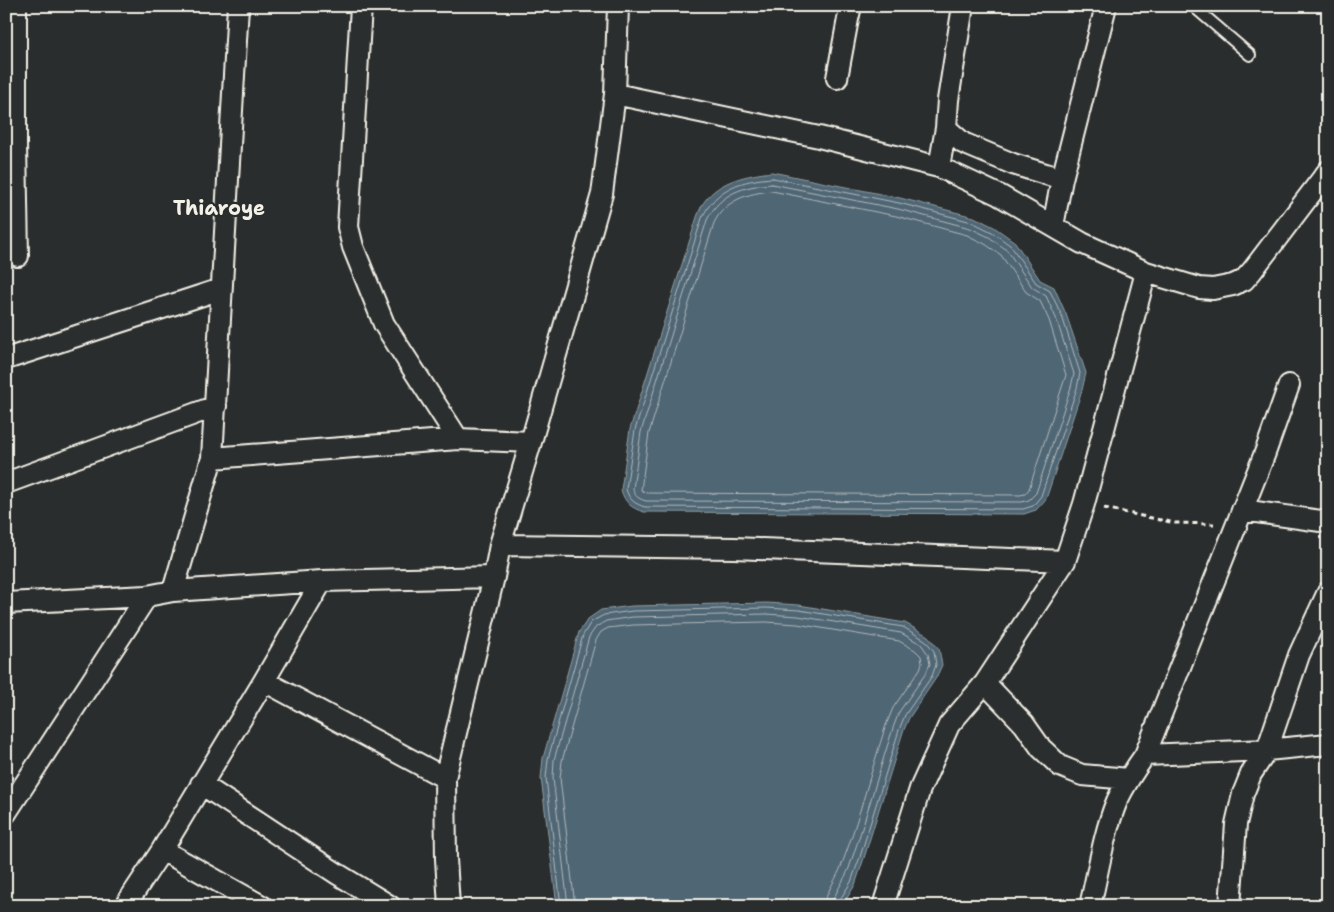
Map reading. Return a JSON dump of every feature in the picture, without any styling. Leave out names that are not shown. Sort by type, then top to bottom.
[{"type":"street","points":[[16,6],[18,256]]},
{"type":"street","points":[[173,591],[212,458],[238,6]]},
{"type":"street","points":[[361,6],[348,227],[353,247],[384,324],[458,439]]},
{"type":"street","points":[[449,906],[446,859],[445,778],[500,545],[602,194],[615,94],[618,6]]},
{"type":"street","points":[[837,78],[851,6]]},
{"type":"street","points":[[939,167],[963,6]]},
{"type":"street","points":[[1053,226],[1062,179],[1106,6]]},
{"type":"street","points":[[615,94],[820,137],[939,167],[999,195],[1082,244],[1146,272],[1199,288],[1213,289],[1233,285],[1244,280],[1320,194],[1328,171]]},
{"type":"street","points":[[946,128],[963,143],[1013,164],[1062,179]]},
{"type":"street","points":[[883,906],[920,789],[949,725],[984,683],[1065,561],[1084,504],[1146,272]]},
{"type":"street","points":[[6,358],[221,289]]},
{"type":"street","points":[[1090,906],[1109,826],[1117,802],[1129,778],[1145,754],[1289,385]]},
{"type":"street","points":[[6,483],[216,406]]},
{"type":"street","points":[[212,458],[458,439],[531,442]]},
{"type":"street","points":[[1238,518],[1328,522]]},
{"type":"street","points":[[500,545],[734,548],[1065,561]]},
{"type":"street","points":[[6,603],[147,596],[173,591],[322,581],[494,576]]},
{"type":"street","points":[[124,906],[162,850],[322,581]]},
{"type":"street","points":[[1230,906],[1236,824],[1243,794],[1251,774],[1267,750],[1299,655],[1328,592]]},
{"type":"street","points":[[6,813],[147,596]]},
{"type":"street","points":[[264,681],[445,778]]},
{"type":"street","points":[[984,683],[1024,724],[1041,748],[1060,766],[1082,775],[1129,778]]},
{"type":"street","points":[[1145,754],[1267,750],[1328,744]]},
{"type":"street","points":[[201,784],[336,873],[390,906]]},
{"type":"street","points":[[162,850],[262,906]]},
{"type":"lane","points":[[1193,6],[1250,55]]},
{"type":"path","points":[[1084,504],[1174,523],[1238,518]]},
{"type":"water","points":[[772,172],[900,198],[974,217],[994,227],[1015,242],[1040,280],[1054,287],[1066,314],[1086,373],[1046,499],[1036,510],[1024,514],[644,512],[635,509],[627,502],[621,490],[630,429],[700,209],[710,195],[718,188],[744,177]]},
{"type":"water","points":[[767,603],[799,605],[905,623],[928,636],[939,649],[942,665],[936,678],[909,718],[903,732],[855,885],[844,903],[841,906],[557,906],[541,778],[543,758],[579,632],[588,619],[601,610],[632,606]]},
{"type":"district","name":"Thiaroye","points":[[219,208]]}]
